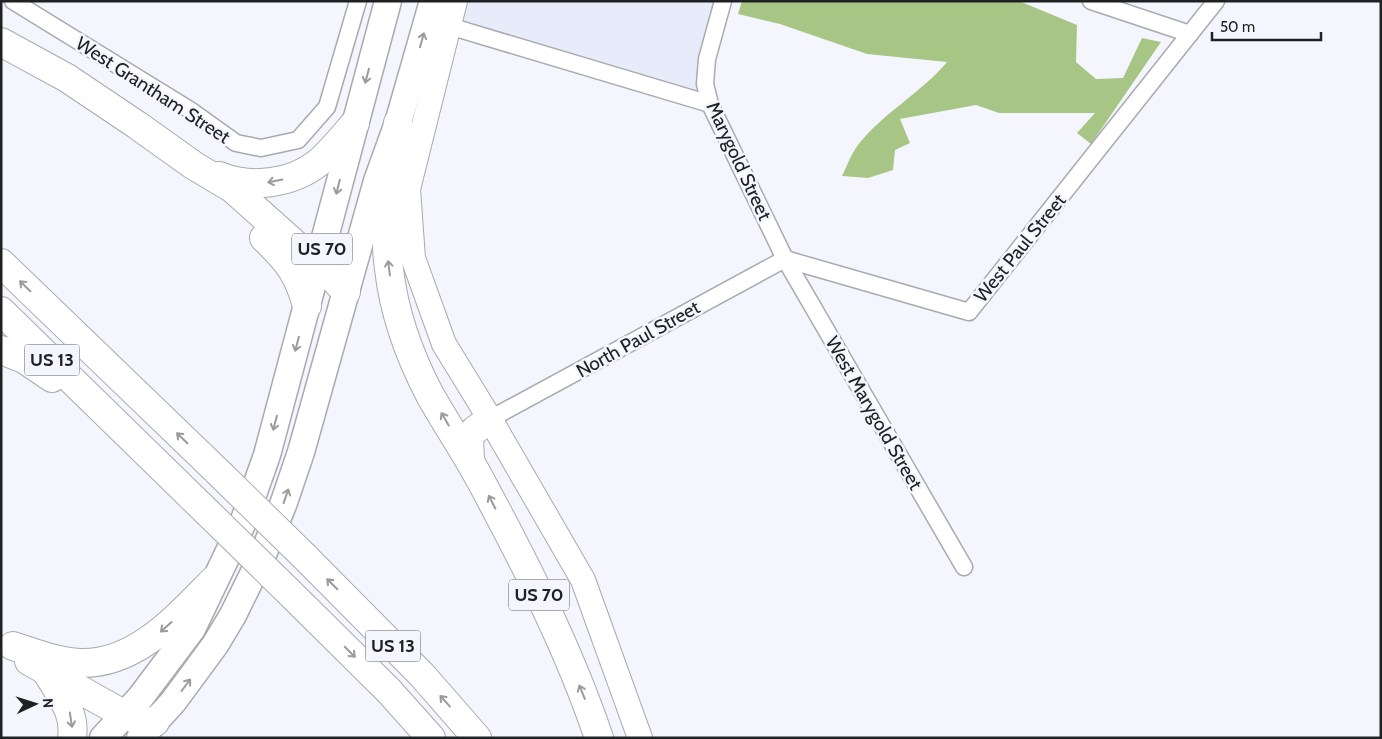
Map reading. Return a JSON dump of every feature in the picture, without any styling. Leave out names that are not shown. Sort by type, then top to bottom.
[{"type":"highway","points":[[1,42],[67,78],[193,165],[233,189],[346,292]]},
{"type":"highway","points":[[193,165],[226,179],[246,183],[266,183],[286,179],[302,173],[317,163],[332,150],[354,123]]},
{"type":"highway","points":[[398,123],[386,201],[389,271],[396,305],[405,336],[420,373],[430,394],[470,461]]},
{"type":"highway","points":[[193,165],[213,191],[285,260],[301,284],[307,306]]},
{"type":"highway","name":"US 13","points":[[1,263],[305,557],[422,675],[477,738]]},
{"type":"highway","name":"US 13","points":[[1,311],[389,691],[431,738]]},
{"type":"highway","points":[[1,350],[24,359],[61,385],[102,409]]},
{"type":"highway","points":[[470,461],[469,437],[490,419]]},
{"type":"highway","name":"US 70","points":[[470,461],[564,647],[599,738]]},
{"type":"highway","points":[[7,642],[62,661],[81,663],[119,656],[137,648],[158,634],[214,580]]},
{"type":"highway","points":[[7,642],[30,662],[47,672],[126,715],[142,721],[147,730]]},
{"type":"highway","points":[[47,672],[71,713],[72,738]]},
{"type":"main road","name":"US 70","points":[[214,580],[240,527],[267,454],[388,1]]},
{"type":"main road","points":[[147,730],[173,702],[215,645],[233,615],[264,552],[301,452],[378,181],[398,123],[433,1]]},
{"type":"main road","points":[[103,738],[140,698],[192,629],[214,580]]},
{"type":"street","name":"West Grantham Street","points":[[13,1],[190,110],[236,143],[261,148],[298,140],[327,107],[358,1]]},
{"type":"street","points":[[456,1],[408,189],[413,258],[444,344],[490,419],[583,580],[640,738]]},
{"type":"street","name":"Marygold Street","points":[[723,1],[707,59],[706,84],[710,104],[785,259]]},
{"type":"street","points":[[1093,2],[1190,34],[1216,1]]},
{"type":"street","points":[[449,26],[710,104]]},
{"type":"street","name":"West Paul Street","points":[[785,259],[969,312],[1190,34]]},
{"type":"street","name":"North Paul Street","points":[[490,419],[785,259]]},
{"type":"street","name":"West Marygold Street","points":[[785,259],[964,567]]},
{"type":"shaded area","points":[[433,1],[723,1],[707,59],[710,104],[428,19]]},
{"type":"green space","points":[[742,1],[1019,1],[1077,25],[1076,62],[1096,79],[1123,78],[1142,38],[1161,42],[1091,144],[1077,133],[1095,113],[999,113],[976,105],[900,119],[910,143],[895,150],[893,170],[868,178],[842,176],[851,156],[868,134],[890,113],[926,84],[947,62],[867,54],[780,24],[738,14]]}]
